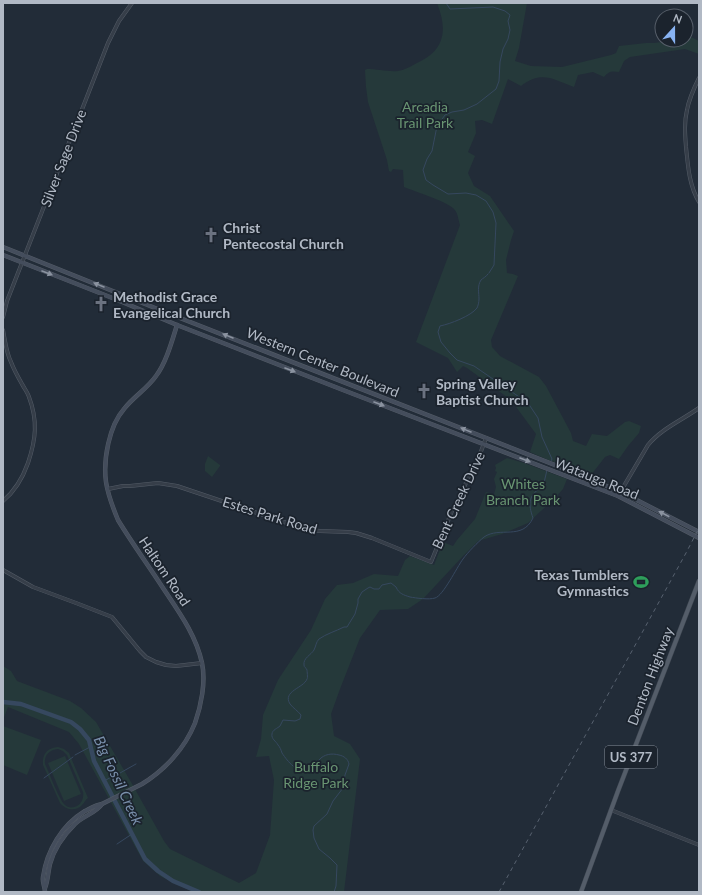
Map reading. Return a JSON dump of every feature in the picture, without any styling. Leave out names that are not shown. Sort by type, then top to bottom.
[{"type":"main road","name":"Western Center Boulevard","points":[[3,247],[570,471],[621,492],[699,532]]},
{"type":"main road","name":"Western Center Boulevard","points":[[3,255],[484,445]]},
{"type":"main road","points":[[136,308],[146,307],[149,305],[153,315]]},
{"type":"main road","points":[[172,314],[176,319],[177,325],[181,322],[189,321]]},
{"type":"main road","name":"Haltom Road","points":[[45,890],[48,883],[50,864],[56,850],[71,826],[83,812],[97,804],[102,804],[148,780],[169,762],[186,741],[195,722],[201,701],[204,674],[194,636],[118,520],[108,489],[106,475],[106,459],[113,427],[124,408],[145,389],[158,373],[177,325]]},
{"type":"main road","name":"Watauga Road","points":[[484,445],[618,496],[699,538]]},
{"type":"main road","points":[[503,452],[506,446]]},
{"type":"main road","name":"Denton Highway","points":[[580,892],[699,581]]},
{"type":"main road","name":"Haltom Road","points":[[45,890],[42,883],[47,860],[55,841],[71,826]]},
{"type":"main road","points":[[45,869],[49,870]]},
{"type":"street","name":"Silver Sage Drive","points":[[3,317],[6,301],[108,43],[119,21],[132,3]]},
{"type":"street","points":[[699,78],[692,92],[687,109],[685,128],[687,162],[690,181],[699,202]]},
{"type":"street","points":[[3,330],[8,357],[19,380],[29,396],[36,427],[32,451],[24,473],[16,487],[3,501]]},
{"type":"street","points":[[618,496],[653,438],[699,408]]},
{"type":"street","name":"Bent Creek Drive","points":[[431,562],[452,511],[477,462],[486,438]]},
{"type":"street","name":"Estes Park Road","points":[[108,489],[158,483],[178,486],[308,530],[348,532],[363,536],[431,562]]},
{"type":"street","points":[[3,570],[33,587],[76,602],[112,617],[140,651],[156,662],[176,666],[202,663]]},
{"type":"street","points":[[611,810],[699,845]]},
{"type":"green space","name":"Arcadia Trail Park","points":[[437,3],[527,3],[519,48],[515,61],[531,66],[562,67],[611,55],[616,53],[619,46],[654,43],[654,48],[694,48],[694,38],[699,41],[699,54],[685,49],[630,57],[624,61],[619,72],[611,72],[604,77],[593,72],[578,75],[574,87],[553,79],[541,77],[528,81],[521,86],[508,79],[492,124],[482,120],[475,121],[476,133],[468,152],[475,156],[468,173],[474,186],[490,196],[514,231],[506,260],[507,273],[518,276],[491,340],[492,347],[500,356],[539,377],[546,386],[571,433],[573,441],[586,446],[592,434],[607,436],[625,422],[629,421],[641,426],[639,433],[619,459],[610,455],[605,457],[591,475],[530,452],[536,434],[511,400],[467,368],[463,366],[457,372],[448,358],[416,342],[460,225],[457,214],[453,208],[436,199],[404,187],[403,170],[393,169],[391,172],[389,171],[387,160],[368,102],[365,70],[400,71],[425,59],[433,53],[438,46],[443,31]]},
{"type":"green space","points":[[208,456],[220,465],[212,477],[205,471],[205,464]]},
{"type":"green space","name":"Buffalo Ridge Park","points":[[507,458],[567,479],[563,489],[528,523],[502,534],[478,541],[423,599],[408,609],[380,610],[360,638],[340,689],[331,714],[334,736],[350,744],[360,759],[344,892],[193,892],[160,876],[143,861],[79,744],[69,732],[8,707],[3,720],[3,666],[11,671],[17,681],[70,701],[81,708],[96,722],[170,849],[239,883],[256,873],[270,835],[274,780],[269,756],[256,757],[261,739],[263,715],[278,680],[311,630],[325,599],[337,585],[353,583],[374,574],[398,576],[405,560],[410,556],[434,565],[443,542],[453,546],[475,519],[486,492],[494,494],[496,487],[494,479],[497,472],[495,471],[495,465]]},
{"type":"green space","points":[[3,726],[41,740],[27,775],[3,765]]},
{"type":"green space","points":[[58,747],[69,753],[88,798],[77,809],[68,809],[60,803],[43,765],[43,758],[46,752]],"holes":[[[58,749],[67,755],[83,792],[81,802],[79,805],[74,807],[68,807],[65,805],[57,792],[45,764],[45,758],[52,750]]]},
{"type":"green space","points":[[65,756],[81,794],[64,801],[48,763]]},
{"type":"waterway","points":[[446,3],[450,9],[493,7],[505,11],[510,15],[508,21],[510,30],[508,39],[503,49],[500,62],[499,81],[496,89],[477,104],[464,110],[445,115],[437,126],[432,151],[423,170],[426,180],[448,194],[466,193],[476,195],[486,201],[493,212],[496,223],[494,265],[489,273]]},
{"type":"waterway","points":[[488,274],[481,280],[479,285],[479,300],[477,308],[455,322],[440,326],[438,332],[441,342],[457,360],[474,366],[528,403],[538,418],[542,437],[552,459],[551,461]]},
{"type":"waterway","points":[[334,892],[336,886],[337,865],[319,849],[314,838],[313,830],[314,826],[327,814],[333,801],[343,788],[345,775],[349,764],[346,758],[341,755],[328,754],[323,756],[314,768],[309,771],[297,769],[287,760],[272,736],[273,731],[280,726],[283,720],[295,721],[300,719],[301,715],[288,700],[291,693],[302,685],[307,678],[307,670],[304,666],[306,658],[314,650],[319,639],[347,627],[355,614],[358,599],[362,592],[370,587],[379,589],[382,585],[391,583],[400,593],[410,597],[429,599],[438,596],[446,587],[465,556],[484,537],[490,534],[517,531],[528,525],[533,518],[530,508],[530,500],[534,493],[543,487],[547,470]]},
{"type":"waterway","name":"Big Fossil Creek","points":[[3,702],[21,704],[71,722],[80,729],[89,740],[94,761],[145,859],[158,871],[173,881],[199,892]]},
{"type":"waterway","points":[[75,755],[90,747]]},
{"type":"waterway","points":[[44,778],[73,757]]},
{"type":"waterway","points":[[120,773],[136,764]]},
{"type":"waterway","points":[[104,781],[117,774]]},
{"type":"waterway","points":[[117,844],[132,834]]},
{"type":"railway","points":[[499,892],[699,528]]},
{"type":"place","name":"Christ Pentecostal Church","points":[[211,235]]},
{"type":"place","name":"Methodist Grace Evangelical Church","points":[[101,304]]},
{"type":"place","name":"Spring Valley Baptist Church","points":[[424,391]]},
{"type":"place","name":"Texas Tumblers Gymnastics","points":[[641,582]]},
{"type":"park label","name":"Whites Branch Park","points":[[523,492]]}]
